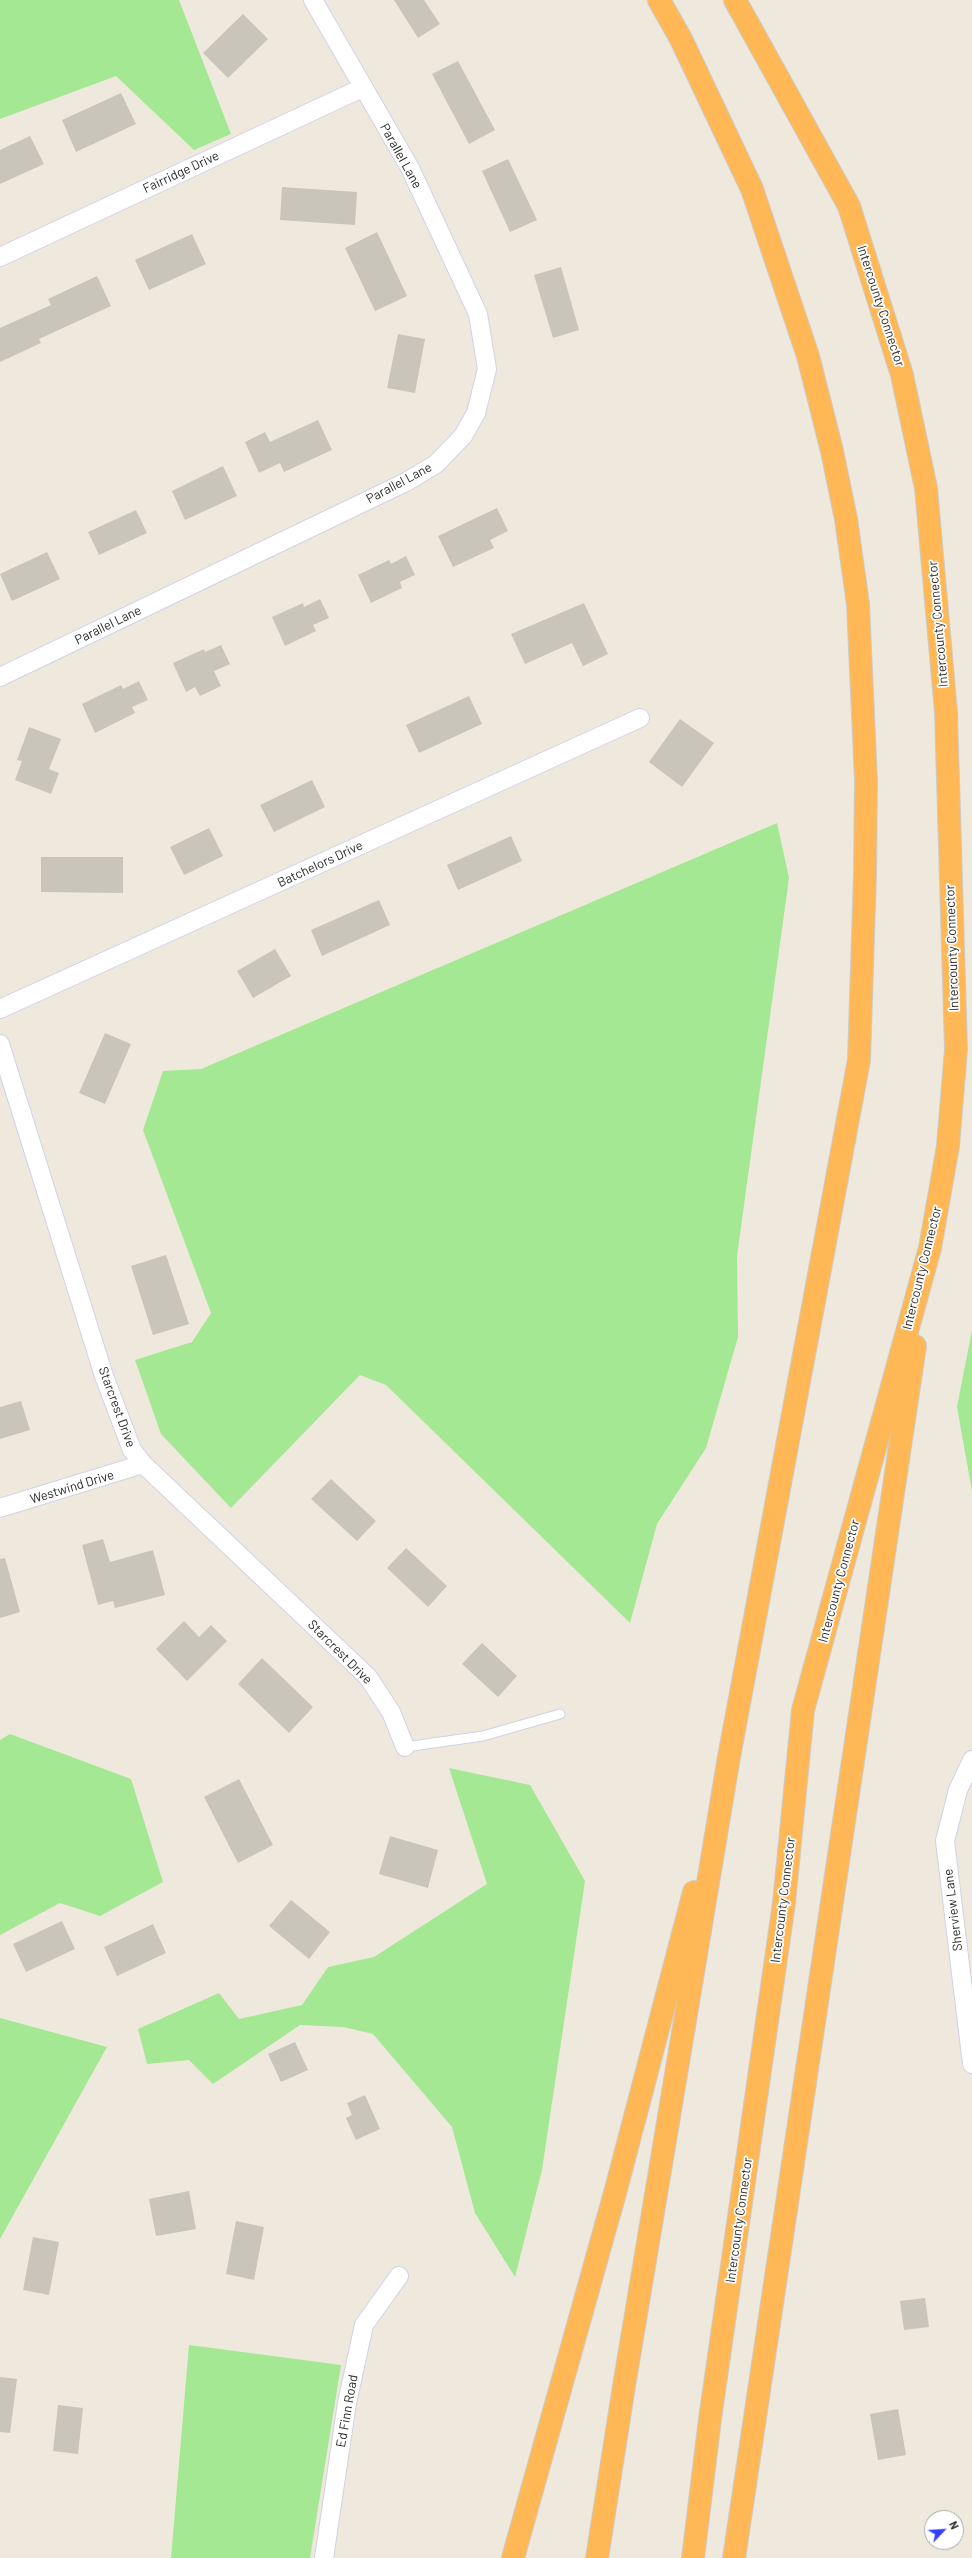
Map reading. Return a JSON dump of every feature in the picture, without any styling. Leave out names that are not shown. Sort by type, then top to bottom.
[{"type":"highway","points":[[597,2558],[625,2380],[729,1757],[859,1060],[866,781],[858,604],[847,526],[832,451],[808,356],[752,189],[681,39],[659,0]]},
{"type":"highway","name":"Intercounty Connector","points":[[693,2558],[710,2419],[784,1903],[803,1710],[930,1248],[948,1146],[956,1049],[946,712],[926,488],[902,375],[849,206],[735,0]]},
{"type":"highway","points":[[734,2558],[930,1248]]},
{"type":"highway","points":[[513,2558],[615,2193],[729,1757]]},
{"type":"street","name":"Parallel Lane","points":[[0,677],[406,482],[436,464],[463,436],[476,413],[487,370],[478,314],[410,168],[362,88],[313,0]]},
{"type":"street","name":"Fairridge Drive","points":[[0,256],[362,88]]},
{"type":"street","name":"Batchelors Drive","points":[[0,1010],[640,718]]},
{"type":"street","name":"Starcrest Drive","points":[[0,1044],[104,1376],[132,1450],[143,1464],[368,1677],[391,1712],[405,1747]]},
{"type":"street","name":"Westwind Drive","points":[[0,1508],[143,1464]]},
{"type":"street","name":"Sherview Lane","points":[[972,1760],[958,1790],[945,1841],[972,2064]]},
{"type":"street","name":"Ed Finn Road","points":[[324,2558],[346,2403],[364,2325],[399,2276]]},
{"type":"lane","points":[[405,1747],[483,1736],[560,1714]]},
{"type":"green space","points":[[0,0],[179,0],[231,134],[194,150],[116,76],[0,119]]},
{"type":"green space","points":[[777,823],[789,878],[737,1256],[738,1337],[706,1448],[657,1524],[630,1623],[386,1385],[360,1375],[231,1508],[161,1434],[135,1360],[192,1342],[211,1313],[143,1130],[163,1071],[201,1069]]},
{"type":"green space","points":[[972,1330],[972,1491],[957,1407]]},
{"type":"green space","points":[[10,1734],[131,1779],[163,1882],[100,1916],[60,1903],[0,1935],[0,1740]]},
{"type":"green space","points":[[449,1768],[530,1785],[585,1881],[542,2170],[515,2277],[475,2213],[452,2127],[373,2034],[343,2027],[300,2025],[213,2084],[189,2060],[147,2064],[138,2029],[219,1993],[239,2019],[302,2005],[328,1967],[374,1957],[487,1884]]},
{"type":"green space","points":[[0,2018],[107,2047],[0,2239]]},
{"type":"green space","points":[[189,2345],[341,2365],[310,2558],[171,2558]]},
{"type":"building","points":[[394,0],[424,0],[440,24],[418,38]]},
{"type":"building","points":[[243,14],[268,39],[228,78],[203,53]]},
{"type":"building","points":[[458,61],[495,130],[469,144],[432,74]]},
{"type":"building","points":[[121,93],[136,124],[76,152],[62,120]]},
{"type":"building","points":[[30,136],[44,164],[0,184],[0,150]]},
{"type":"building","points":[[508,159],[537,220],[510,232],[482,171]]},
{"type":"building","points":[[282,187],[357,192],[355,225],[280,220]]},
{"type":"building","points":[[377,232],[407,296],[375,311],[345,248]]},
{"type":"building","points":[[192,234],[206,264],[149,290],[135,260]]},
{"type":"building","points":[[561,267],[579,330],[553,338],[534,275]]},
{"type":"building","points":[[97,276],[111,306],[39,339],[41,343],[0,362],[0,328],[51,305],[48,299]]},
{"type":"building","points":[[398,334],[425,339],[415,393],[387,388]]},
{"type":"building","points":[[318,420],[332,450],[284,472],[280,463],[259,473],[245,442],[265,432],[270,442]]},
{"type":"building","points":[[223,466],[237,496],[185,520],[172,491]]},
{"type":"building","points":[[497,508],[508,531],[490,540],[494,548],[453,567],[438,536]]},
{"type":"building","points":[[136,510],[147,533],[99,555],[88,532]]},
{"type":"building","points":[[47,552],[60,579],[12,601],[0,574]]},
{"type":"building","points":[[406,556],[415,575],[400,582],[402,588],[371,603],[358,575],[389,560],[391,564]]},
{"type":"building","points":[[320,599],[329,618],[313,625],[316,631],[285,646],[272,617],[303,603],[304,607]]},
{"type":"building","points":[[584,603],[608,654],[583,666],[572,643],[525,664],[511,634]]},
{"type":"building","points":[[221,645],[230,664],[214,671],[221,686],[200,696],[195,687],[186,692],[173,663],[204,649],[205,652]]},
{"type":"building","points":[[139,681],[148,700],[132,707],[135,713],[95,733],[82,704],[121,685],[123,689]]},
{"type":"building","points":[[469,696],[482,724],[419,753],[406,725]]},
{"type":"building","points":[[680,719],[714,743],[682,787],[649,762]]},
{"type":"building","points":[[29,727],[61,739],[49,769],[59,773],[51,794],[15,780],[22,761],[17,760]]},
{"type":"building","points":[[312,780],[325,807],[274,832],[260,805]]},
{"type":"building","points":[[209,828],[223,856],[184,875],[170,847]]},
{"type":"building","points":[[511,836],[522,861],[458,890],[447,865]]},
{"type":"building","points":[[41,857],[123,857],[123,893],[41,892]]},
{"type":"building","points":[[379,900],[390,925],[322,956],[311,930]]},
{"type":"building","points":[[275,949],[291,976],[253,998],[237,971]]},
{"type":"building","points":[[105,1033],[131,1044],[105,1104],[79,1093]]},
{"type":"building","points":[[166,1255],[189,1324],[153,1335],[131,1266]]},
{"type":"building","points":[[21,1401],[30,1430],[0,1439],[0,1407]]},
{"type":"building","points":[[331,1479],[376,1521],[357,1541],[311,1499]]},
{"type":"building","points":[[103,1539],[110,1562],[153,1550],[165,1595],[115,1608],[113,1601],[98,1605],[82,1545]]},
{"type":"building","points":[[406,1548],[447,1586],[428,1607],[387,1568]]},
{"type":"building","points":[[5,1558],[20,1612],[0,1618],[0,1559]]},
{"type":"building","points":[[184,1621],[199,1637],[211,1625],[227,1641],[187,1681],[156,1649]]},
{"type":"building","points":[[482,1643],[517,1676],[498,1697],[462,1664]]},
{"type":"building","points":[[262,1658],[313,1707],[289,1733],[238,1684]]},
{"type":"building","points":[[239,1779],[273,1845],[238,1863],[204,1797]]},
{"type":"building","points":[[390,1836],[438,1850],[428,1888],[379,1874]]},
{"type":"building","points":[[291,1900],[330,1932],[309,1959],[269,1926]]},
{"type":"building","points":[[62,1921],[75,1949],[26,1972],[13,1944]]},
{"type":"building","points":[[153,1924],[166,1953],[117,1976],[104,1947]]},
{"type":"building","points":[[295,2042],[308,2070],[281,2082],[268,2054]]},
{"type":"building","points":[[365,2095],[380,2129],[356,2140],[346,2118],[352,2115],[347,2103]]},
{"type":"building","points":[[189,2191],[196,2229],[156,2236],[149,2199]]},
{"type":"building","points":[[236,2221],[264,2227],[254,2280],[226,2274]]},
{"type":"building","points":[[33,2237],[59,2242],[49,2295],[23,2290]]},
{"type":"building","points":[[925,2298],[929,2327],[904,2330],[900,2301]]},
{"type":"building","points":[[0,2377],[17,2379],[10,2433],[0,2432]]},
{"type":"building","points":[[58,2405],[83,2408],[78,2454],[53,2451]]},
{"type":"building","points":[[898,2409],[906,2455],[878,2460],[870,2414]]}]
